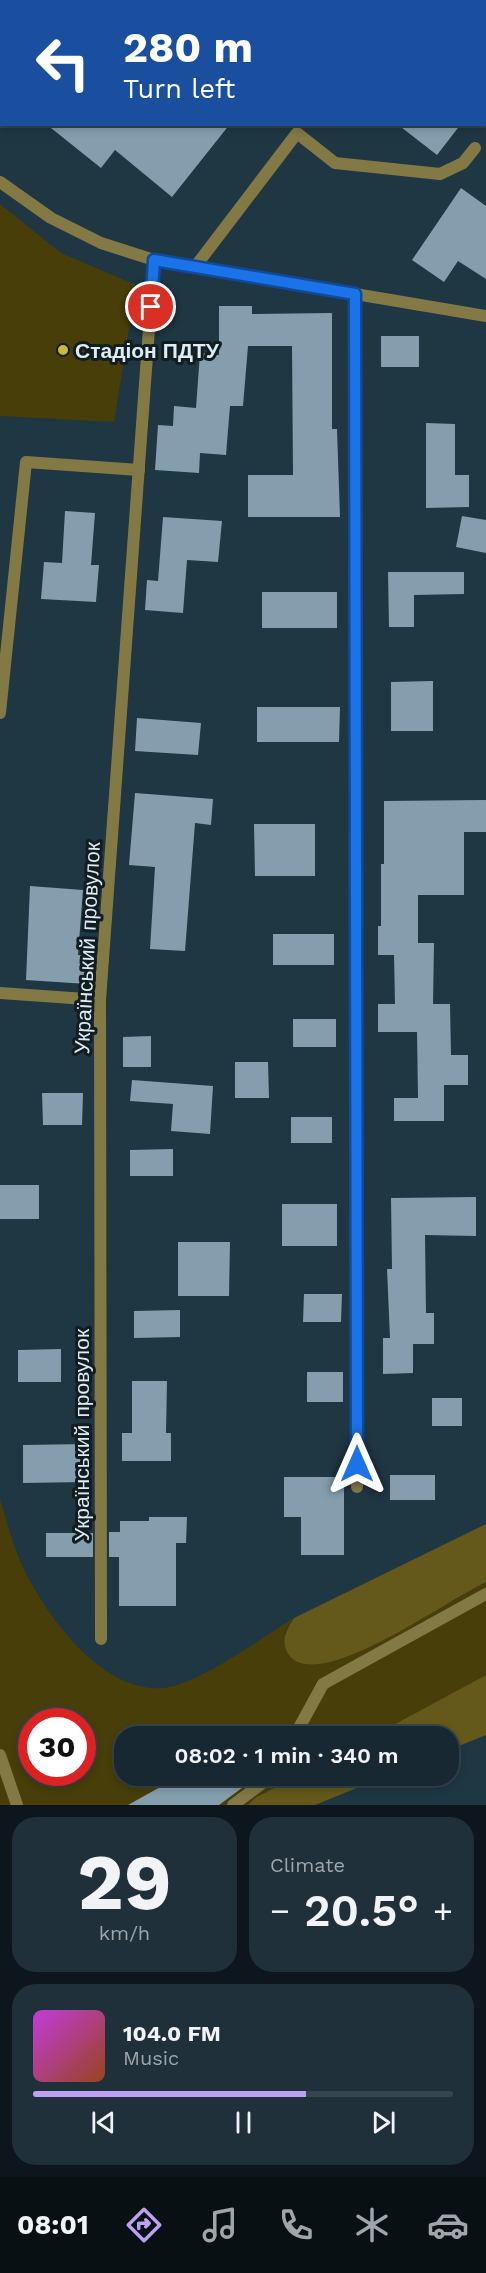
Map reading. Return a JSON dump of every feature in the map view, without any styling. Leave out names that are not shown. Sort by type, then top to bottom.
[{"type":"street","points":[[195,267],[297,133],[336,163],[440,174],[463,164],[475,148]]},
{"type":"street","points":[[0,182],[51,218],[101,243],[154,260],[486,316]]},
{"type":"street","name":"Український провулок","points":[[101,1639],[100,1000],[154,260]]},
{"type":"street","points":[[355,294],[357,1487]]},
{"type":"street","points":[[0,713],[26,462],[139,470]]},
{"type":"street","points":[[0,993],[100,1000]]},
{"type":"street","points":[[300,1726],[323,1684],[486,1594]]},
{"type":"street","points":[[0,1755],[17,1805]]},
{"type":"street","points":[[233,1805],[259,1786]]},
{"type":"shaded area","name":"Стадіон ПДТУ","points":[[0,204],[61,253],[136,285],[114,422],[0,416]]},
{"type":"shaded area","points":[[0,1499],[18,1556],[40,1599],[56,1621],[94,1662],[116,1677],[139,1686],[162,1688],[193,1679],[294,1618],[284,1634],[369,1647],[486,1582],[486,1675],[391,1726],[114,1726],[114,1786],[278,1786],[255,1798],[248,1805],[0,1805]]},
{"type":"shaded area","points":[[486,1524],[486,1582],[388,1638],[341,1659],[319,1664],[301,1663],[289,1655],[285,1641],[294,1618]]},
{"type":"shaded area","points":[[486,1675],[486,1735],[459,1746],[459,1726],[391,1726]]},
{"type":"shaded area","points":[[278,1786],[362,1786],[315,1805],[248,1805],[255,1798]]},
{"type":"building","points":[[48,126],[228,126],[172,197],[115,150],[101,168]]},
{"type":"building","points":[[400,126],[459,126],[437,155]]},
{"type":"building","points":[[461,188],[486,206],[486,279],[458,261],[444,282],[412,260]]},
{"type":"building","points":[[219,306],[252,306],[252,314],[332,313],[332,429],[337,429],[340,517],[248,517],[248,475],[293,475],[292,346],[248,346],[243,406],[230,406],[226,455],[200,453],[199,473],[155,470],[158,425],[173,426],[174,406],[196,408],[200,353],[219,355]]},
{"type":"building","points":[[381,336],[419,336],[419,367],[381,367]]},
{"type":"building","points":[[426,423],[455,424],[455,475],[469,475],[469,507],[426,508]]},
{"type":"building","points":[[65,511],[95,513],[91,565],[99,565],[96,602],[41,599],[44,562],[62,563]]},
{"type":"building","points":[[462,516],[486,520],[486,553],[456,547]]},
{"type":"building","points":[[163,517],[222,521],[218,562],[187,560],[183,613],[145,610],[147,580],[158,581]]},
{"type":"building","points":[[388,572],[464,572],[464,594],[414,595],[414,627],[389,627]]},
{"type":"building","points":[[262,592],[337,592],[337,628],[262,628]]},
{"type":"building","points":[[433,681],[433,731],[391,731],[391,682]]},
{"type":"building","points":[[257,707],[340,707],[339,742],[257,742]]},
{"type":"building","points":[[137,718],[201,723],[198,755],[135,751]]},
{"type":"building","points":[[135,793],[213,799],[211,825],[195,823],[185,951],[150,949],[155,867],[129,865]]},
{"type":"building","points":[[486,800],[486,832],[464,832],[464,895],[418,895],[418,943],[434,943],[433,1004],[450,1004],[451,1055],[468,1055],[468,1085],[444,1085],[444,1121],[394,1121],[394,1098],[418,1098],[417,1032],[378,1032],[378,1004],[395,1004],[394,955],[378,955],[378,926],[381,926],[381,864],[384,864],[384,801]]},
{"type":"building","points":[[254,824],[315,824],[315,876],[255,876]]},
{"type":"building","points":[[30,886],[83,890],[78,955],[89,956],[87,984],[26,980]]},
{"type":"building","points":[[273,934],[334,934],[334,965],[273,965]]},
{"type":"building","points":[[293,1019],[336,1019],[336,1047],[293,1047]]},
{"type":"building","points":[[151,1036],[151,1067],[123,1067],[123,1037]]},
{"type":"building","points":[[235,1062],[268,1062],[269,1098],[235,1098]]},
{"type":"building","points":[[132,1080],[213,1086],[210,1134],[171,1131],[173,1104],[130,1101]]},
{"type":"building","points":[[42,1093],[83,1093],[82,1125],[43,1125]]},
{"type":"building","points":[[291,1117],[332,1117],[332,1143],[291,1143]]},
{"type":"building","points":[[173,1149],[173,1176],[130,1176],[130,1150]]},
{"type":"building","points":[[0,1185],[39,1185],[39,1219],[0,1219]]},
{"type":"building","points":[[476,1197],[476,1236],[425,1235],[426,1313],[434,1313],[434,1344],[413,1344],[413,1373],[383,1374],[383,1338],[390,1338],[387,1269],[392,1269],[391,1198]]},
{"type":"building","points":[[282,1204],[337,1204],[337,1246],[282,1246]]},
{"type":"building","points":[[178,1242],[230,1242],[229,1296],[178,1296]]},
{"type":"building","points":[[304,1294],[342,1294],[341,1322],[303,1322]]},
{"type":"building","points":[[180,1310],[180,1337],[134,1338],[134,1311]]},
{"type":"building","points":[[61,1349],[61,1382],[18,1382],[18,1350]]},
{"type":"building","points":[[307,1372],[343,1372],[343,1402],[307,1402]]},
{"type":"building","points":[[132,1381],[167,1381],[166,1433],[171,1433],[171,1461],[122,1461],[122,1433],[132,1433]]},
{"type":"building","points":[[432,1398],[462,1398],[462,1426],[432,1426]]},
{"type":"building","points":[[86,1444],[86,1482],[23,1483],[23,1445]]},
{"type":"building","points":[[390,1475],[435,1475],[435,1500],[390,1500]]},
{"type":"building","points":[[284,1477],[344,1477],[344,1555],[301,1555],[301,1517],[284,1517]]},
{"type":"building","points":[[149,1517],[187,1517],[186,1543],[176,1543],[176,1606],[119,1606],[119,1557],[109,1557],[109,1532],[120,1532],[120,1521],[149,1521]]},
{"type":"building","points":[[46,1533],[93,1533],[93,1557],[46,1557]]},
{"type":"building","points":[[162,1786],[245,1786],[219,1805],[128,1805]]},
{"type":"place","name":"Стадіон ПДТУ","points":[[63,350]]},
{"type":"route","points":[[151,307],[154,260],[355,294],[357,1464]]}]
